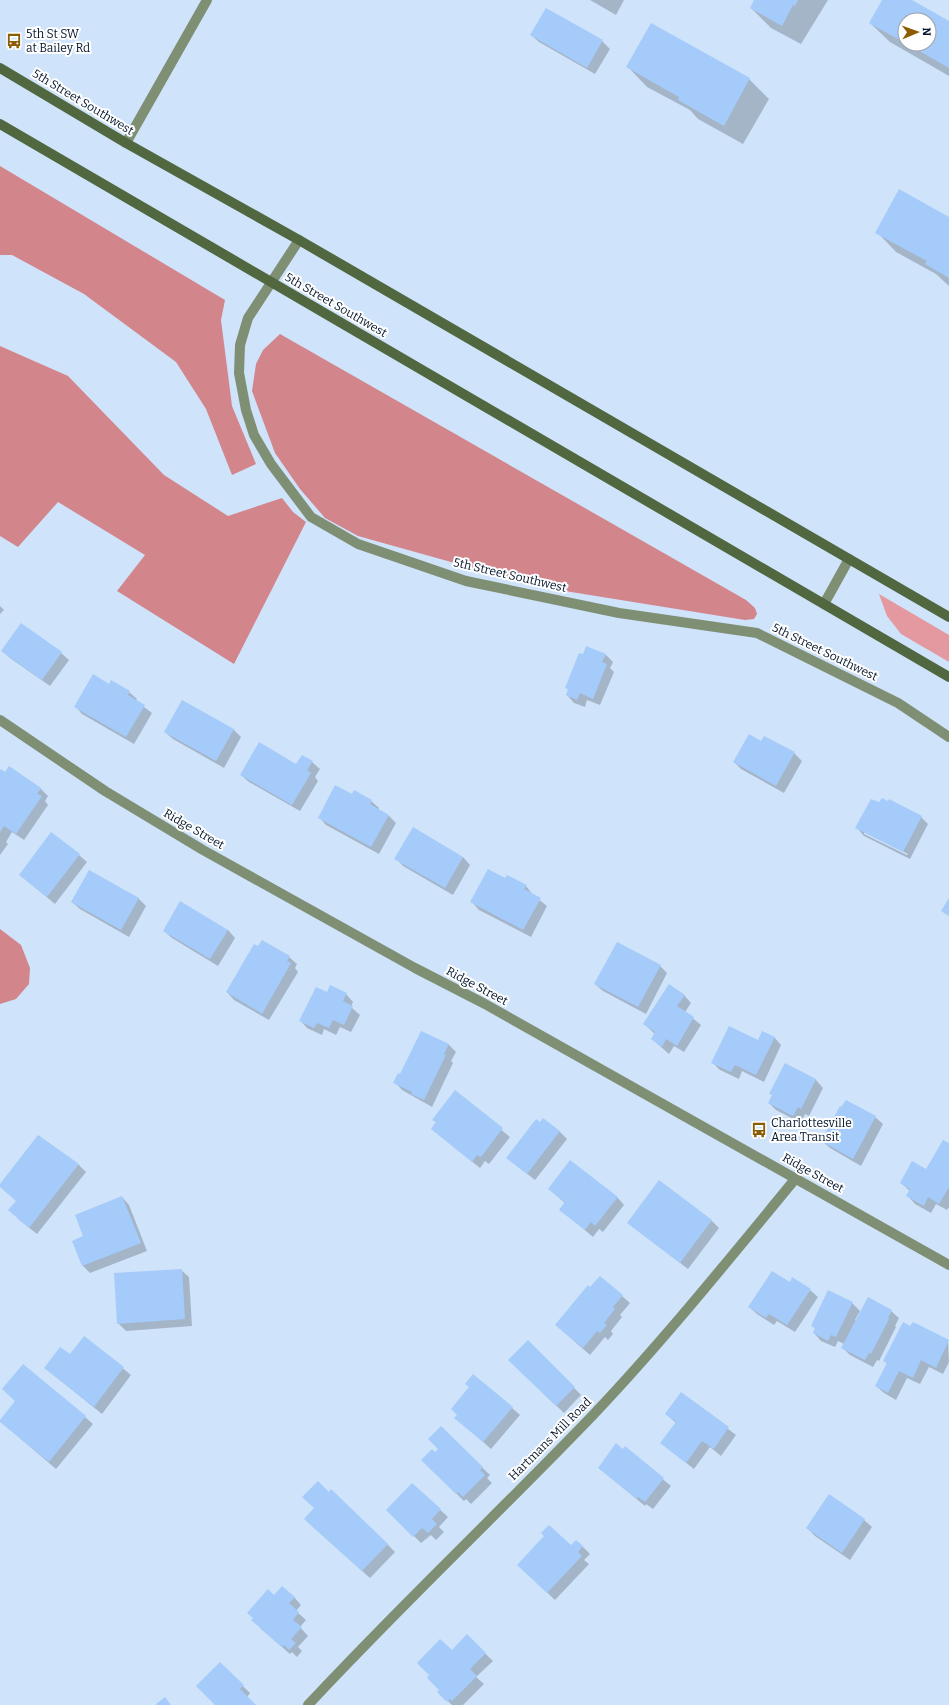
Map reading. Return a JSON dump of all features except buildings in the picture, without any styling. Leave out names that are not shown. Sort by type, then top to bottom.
[{"type":"main road","name":"5th Street Southwest","points":[[0,68],[126,144],[299,240],[949,617]]},
{"type":"main road","name":"5th Street Southwest","points":[[0,124],[949,676]]},
{"type":"street","points":[[126,144],[207,0]]},
{"type":"street","name":"5th Street Southwest","points":[[299,240],[248,318],[240,345],[239,373],[246,410],[254,435],[271,464],[311,517],[358,544],[466,581],[619,613],[757,633],[898,703],[949,737]]},
{"type":"street","points":[[824,604],[849,559]]},
{"type":"street","name":"Ridge Street","points":[[0,720],[105,791],[203,850],[796,1178],[949,1265]]},
{"type":"street","name":"Hartmans Mill Road","points":[[308,1705],[389,1620],[594,1413],[712,1281],[796,1178]]},
{"type":"shaded area","points":[[0,166],[225,300],[221,320],[232,406],[256,464],[232,475],[206,409],[176,362],[84,294],[12,255],[0,255]]},
{"type":"shaded area","points":[[280,334],[746,600],[755,608],[757,614],[754,619],[745,620],[540,587],[358,536],[325,518],[300,489],[275,453],[252,391],[256,364],[263,350]]},
{"type":"shaded area","points":[[0,346],[68,376],[164,475],[228,516],[282,498],[293,512],[306,522],[234,664],[117,591],[145,555],[58,502],[18,547],[0,536]]},
{"type":"shaded area","points":[[879,594],[949,635],[949,662],[901,634],[887,616]]},
{"type":"shaded area","points":[[0,929],[21,945],[30,968],[29,984],[16,999],[0,1004]]},
{"type":"place","name":"5th St SW at Bailey Rd","points":[[14,41]]},
{"type":"place","name":"Charlottesville Area Transit","points":[[759,1130]]}]
